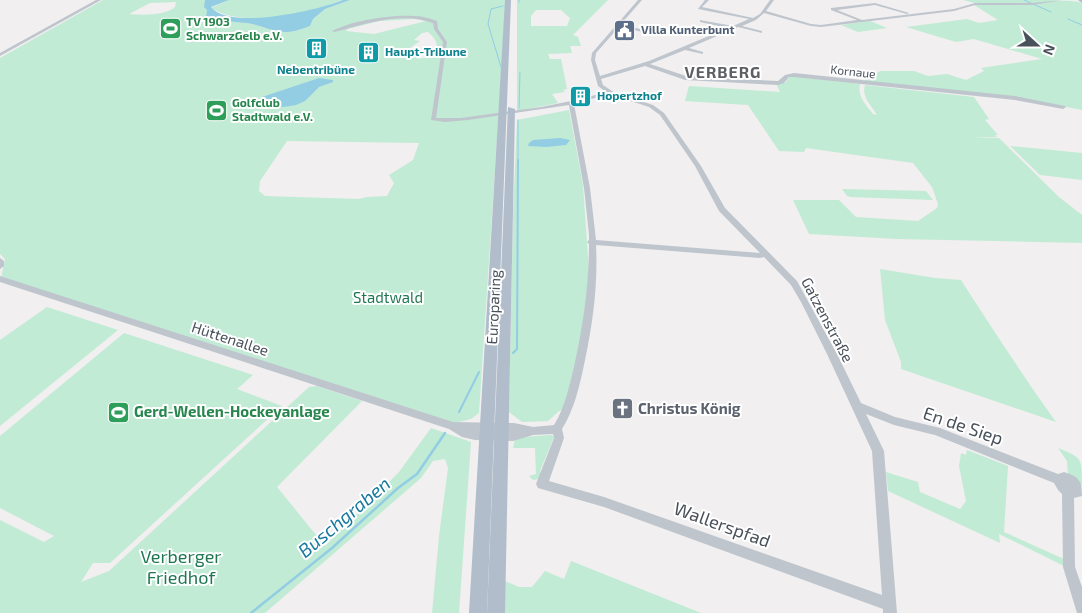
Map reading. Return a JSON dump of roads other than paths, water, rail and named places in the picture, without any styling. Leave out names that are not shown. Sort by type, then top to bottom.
[{"type":"main road","name":"Europaring","points":[[478,613],[494,431],[508,110],[508,0]]},
{"type":"main road","points":[[512,74],[513,0]]},
{"type":"main road","name":"Europaring","points":[[494,431],[496,613]]},
{"type":"street","points":[[0,55],[99,0]]},
{"type":"street","points":[[640,0],[594,53],[599,82],[609,74],[645,64],[754,19],[764,12],[772,0]]},
{"type":"street","points":[[707,0],[699,8],[754,19]]},
{"type":"street","points":[[960,0],[975,4],[1033,4],[1062,0]]},
{"type":"street","points":[[861,21],[832,9],[875,4],[912,15]]},
{"type":"street","points":[[764,12],[817,26],[956,10],[975,4]]},
{"type":"street","points":[[334,31],[387,19],[419,17],[434,21],[436,29],[445,42],[433,119],[457,120],[508,110],[571,103],[610,92]]},
{"type":"street","points":[[702,21],[760,32]]},
{"type":"street","points":[[618,25],[657,34]]},
{"type":"street","points":[[685,48],[702,53]]},
{"type":"street","name":"Kornaue","points":[[645,64],[687,79],[778,83],[784,81],[787,76],[798,76],[1015,98],[1063,107]]},
{"type":"street","points":[[596,71],[609,74]]},
{"type":"street","name":"Gatzenstraße","points":[[599,82],[610,92],[648,105],[662,114],[700,169],[720,206],[798,288],[874,439],[879,458],[890,608]]},
{"type":"street","points":[[533,431],[557,429],[569,406],[581,355],[593,279],[591,217],[571,103]]},
{"type":"street","points":[[592,242],[760,256],[765,254]]},
{"type":"street","points":[[0,261],[0,266]]},
{"type":"street","name":"Hüttenallee","points":[[0,278],[9,283],[453,426],[466,434],[494,431],[513,436],[533,431]]},
{"type":"street","name":"En de Siep","points":[[856,406],[894,421],[936,431],[1059,480],[1064,477],[1068,478],[1079,487],[1078,492],[1068,492],[1069,566],[1082,608]]},
{"type":"street","name":"Wallerspfad","points":[[557,429],[559,438],[542,484],[604,502],[890,608]]},
{"type":"water","points":[[205,0],[229,0],[211,7],[221,14],[254,18],[295,13],[343,0],[350,0],[325,9],[313,19],[310,26],[281,32],[247,23],[209,19],[206,17]]},
{"type":"water","points":[[319,78],[333,80],[333,82],[319,87],[305,101],[296,105],[283,107],[259,101],[262,97]]},
{"type":"water","points":[[560,138],[570,140],[566,145],[528,146],[533,140]]},
{"type":"waterway","points":[[1024,0],[1051,12]]},
{"type":"waterway","name":"Buschgraben","points":[[501,67],[488,24],[491,9],[503,6]]},
{"type":"waterway","points":[[1068,19],[1082,25]]},
{"type":"waterway","name":"Buschgraben","points":[[519,108],[520,72]]},
{"type":"waterway","name":"Buschgraben","points":[[518,120],[518,160]]},
{"type":"waterway","name":"Buschgraben","points":[[513,353],[517,349],[518,160]]},
{"type":"waterway","name":"Buschgraben","points":[[459,412],[479,372]]},
{"type":"waterway","name":"Buschgraben","points":[[251,613],[332,548],[398,488],[417,474],[445,433]]},
{"type":"place","name":"TV 1903 SchwarzGelb e.V.","points":[[170,29]]},
{"type":"place","name":"Villa Kunterbunt","points":[[625,30]]},
{"type":"place","name":"Nebentribüne","points":[[316,49]]},
{"type":"place","name":"Haupt-Tribune","points":[[369,52]]},
{"type":"place","name":"Hopertzhof","points":[[581,96]]},
{"type":"place","name":"Golfclub Stadtwald e.V.","points":[[216,110]]},
{"type":"place","name":"Christus König","points":[[622,409]]},
{"type":"place","name":"Gerd-Wellen-Hockeyanlage","points":[[118,412]]},
{"type":"district","name":"VERBERG","points":[[723,72]]},
{"type":"park label","name":"Stadtwald","points":[[388,298]]},
{"type":"park label","name":"Verberger Friedhof","points":[[181,567]]}]
